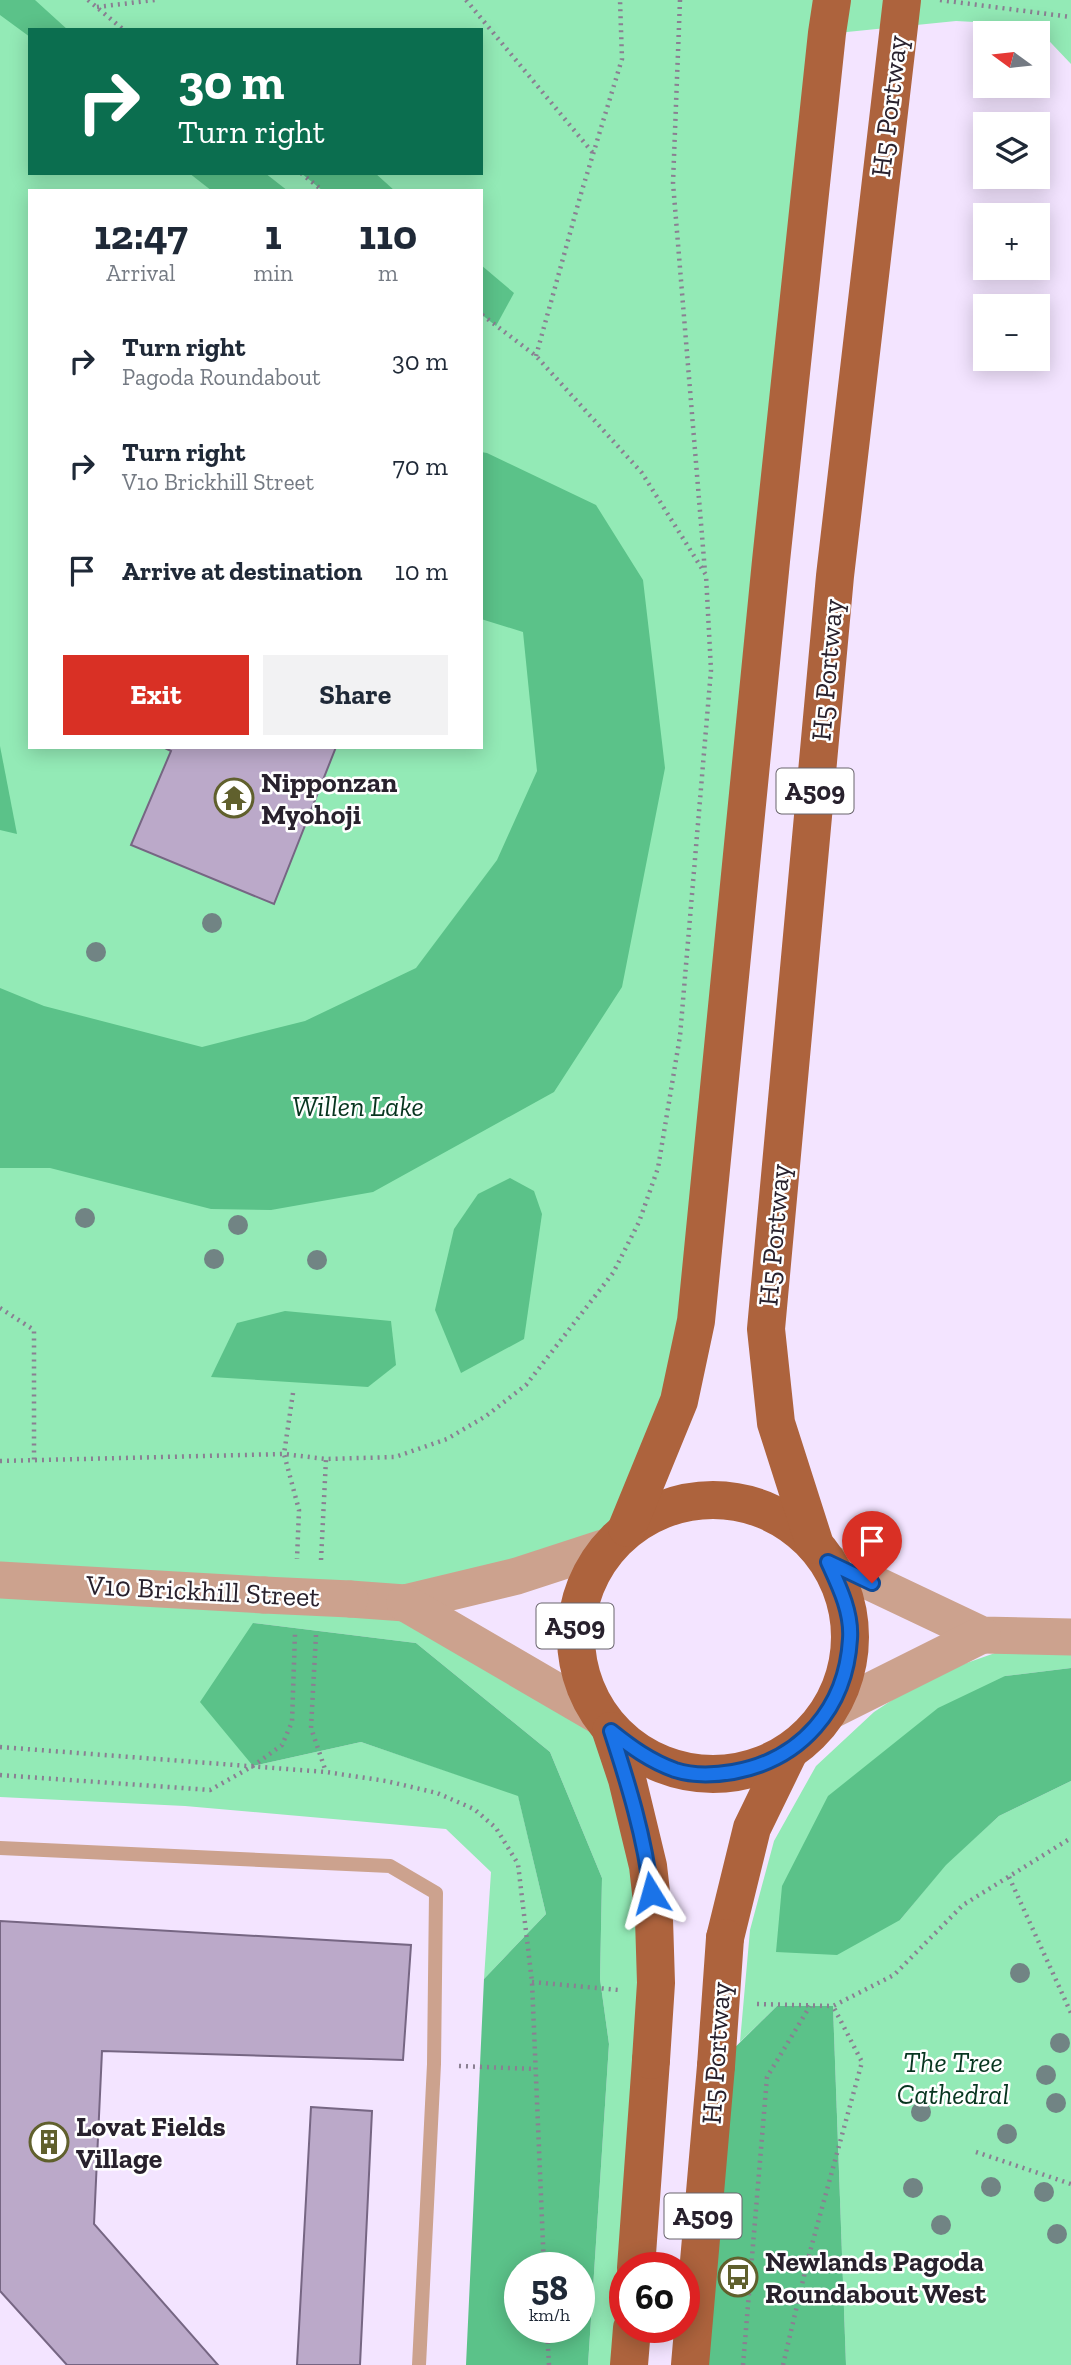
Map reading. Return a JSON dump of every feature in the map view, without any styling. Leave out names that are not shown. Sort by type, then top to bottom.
[{"type":"main road","name":"A509","points":[[637,2252],[656,1983],[654,1919],[648,1866],[627,1779],[605,1723],[580,1675],[575,1629],[585,1585],[618,1537],[679,1401],[696,1321],[772,547],[829,17]]},
{"type":"main road","name":"H5 Portway","points":[[822,1554],[776,1423],[766,1329],[835,576],[899,17]]},
{"type":"main road","name":"A509","points":[[605,1723],[642,1756],[677,1771],[716,1775],[755,1769],[789,1752],[814,1730],[828,1712],[845,1676],[850,1637],[844,1598],[822,1554],[783,1518],[745,1503],[704,1499],[663,1508],[618,1537]]},
{"type":"main road","name":"H5 Portway","points":[[691,2365],[725,1938],[752,1828],[789,1752]]},
{"type":"main road","points":[[629,2365],[631,2343]]},
{"type":"street","name":"V10 Brickhill Street","points":[[0,1580],[405,1603],[517,1576],[618,1537]]},
{"type":"street","points":[[822,1554],[982,1635],[1071,1637]]},
{"type":"street","name":"V10 Brickhill Street","points":[[405,1603],[605,1723]]},
{"type":"street","points":[[828,1712],[982,1635]]},
{"type":"lane","points":[[0,1848],[390,1866],[436,1893],[434,2064],[419,2365]]},
{"type":"path","points":[[88,0],[122,28]]},
{"type":"path","points":[[97,7],[155,0]]},
{"type":"path","points":[[466,0],[593,154]]},
{"type":"path","points":[[536,356],[622,59],[620,0]]},
{"type":"path","points":[[0,1461],[284,1454],[326,1460],[395,1457],[447,1439],[486,1416],[526,1385],[613,1273],[639,1222],[657,1168],[680,1036],[711,670],[706,575],[673,183],[680,0]]},
{"type":"path","points":[[940,0],[1071,18]]},
{"type":"path","points":[[303,175],[321,189]]},
{"type":"path","points":[[483,316],[536,356],[642,473],[706,575]]},
{"type":"path","points":[[0,1308],[34,1330],[34,1460]]},
{"type":"path","points":[[293,1393],[284,1454],[299,1510],[297,1563]]},
{"type":"path","points":[[0,1775],[211,1790],[253,1766],[282,1745],[292,1722],[295,1629]]},
{"type":"path","points":[[0,1747],[326,1772],[386,1781],[438,1793],[474,1809],[496,1828],[518,1864],[532,1982],[543,2252]]},
{"type":"path","points":[[750,2003],[833,2006],[894,1975],[963,1905],[1071,1838]]},
{"type":"path","points":[[1009,1877],[1071,2013]]},
{"type":"path","points":[[532,1982],[628,1991]]},
{"type":"path","points":[[743,2365],[767,2077],[810,2006]]},
{"type":"path","points":[[783,2365],[807,2259],[862,2062],[833,2006]]},
{"type":"path","points":[[434,2064],[535,2069]]},
{"type":"path","points":[[976,2151],[1071,2184]]},
{"type":"path","points":[[548,2343],[549,2365]]},
{"type":"green space","name":"Willen Lake","points":[[0,0],[1071,0],[1071,64],[1050,42],[1050,21],[956,21],[827,34],[696,1321],[627,1528],[406,1603],[599,1716],[648,1866],[626,2252],[609,2252],[609,2343],[627,2343],[629,2365],[588,2365],[589,2343],[595,2343],[595,2258],[609,2044],[600,1979],[602,1878],[550,1752],[416,1643],[253,1623],[253,1766],[361,1742],[518,1795],[546,1914],[484,1979],[491,1872],[446,1829],[185,1806],[0,1797]]},
{"type":"green space","points":[[0,0],[35,0],[66,28],[28,28],[28,36],[0,15]]},
{"type":"green space","points":[[192,175],[268,175],[285,189],[209,189]]},
{"type":"green space","points":[[303,175],[377,175],[393,189],[321,189]]},
{"type":"green space","points":[[483,267],[514,293],[496,326],[483,316]]},
{"type":"green space","points":[[483,452],[596,505],[643,580],[665,768],[622,987],[554,1092],[373,1192],[271,1210],[211,1209],[50,1168],[0,1168],[0,988],[44,1006],[202,1047],[305,1021],[416,968],[497,860],[537,771],[523,632],[483,620]]},
{"type":"green space","points":[[0,746],[17,834],[0,830]]},
{"type":"green space","points":[[510,1178],[534,1191],[542,1214],[524,1339],[461,1373],[435,1310],[454,1229],[478,1194]]},
{"type":"green space","points":[[285,1311],[391,1321],[396,1365],[368,1387],[211,1377],[237,1323]]},
{"type":"green space","points":[[253,1623],[416,1643],[550,1752],[602,1878],[600,1979],[609,2044],[595,2258],[595,2252],[504,2252],[504,2343],[589,2343],[588,2365],[466,2365],[484,1979],[546,1914],[518,1796],[361,1742],[253,1766],[200,1702]]},
{"type":"green space","name":"The Tree Cathedral","points":[[1071,1652],[1071,1668],[1005,1676],[900,1920],[946,1864],[999,1816],[1071,1781],[1071,2365],[846,2365],[833,2006],[777,2006],[740,2042],[750,1930],[774,1841],[816,1766],[874,1712],[927,1677],[995,1653]]},
{"type":"green space","points":[[1071,1668],[1071,1781],[999,1816],[946,1865],[900,1920],[837,1955],[776,1952],[782,1886],[828,1796],[938,1708],[1005,1676]]},
{"type":"green space","points":[[777,2006],[833,2006],[846,2365],[691,2365],[693,2343],[700,2343],[700,2257],[716,2066]]},
{"type":"building","name":"Nipponzan Myohoji","points":[[167,749],[335,749],[274,904],[131,845],[171,751]]},
{"type":"building","name":"Lovat Fields Village","points":[[0,1921],[411,1945],[403,2060],[102,2051],[94,2224],[218,2365],[67,2365],[0,2291]]},
{"type":"building","points":[[311,2107],[372,2111],[360,2365],[297,2365]]},
{"type":"place","name":"Nipponzan Myohoji","points":[[234,798]]},
{"type":"place","name":"Lovat Fields Village","points":[[49,2142]]},
{"type":"place","name":"Newlands Pagoda Roundabout West","points":[[738,2277]]},
{"type":"route","points":[[651,1893],[648,1866],[627,1779],[611,1731],[642,1756],[677,1771],[716,1775],[755,1769],[789,1752],[814,1730],[828,1712],[845,1676],[850,1637],[844,1598],[828,1562],[872,1583]]}]
